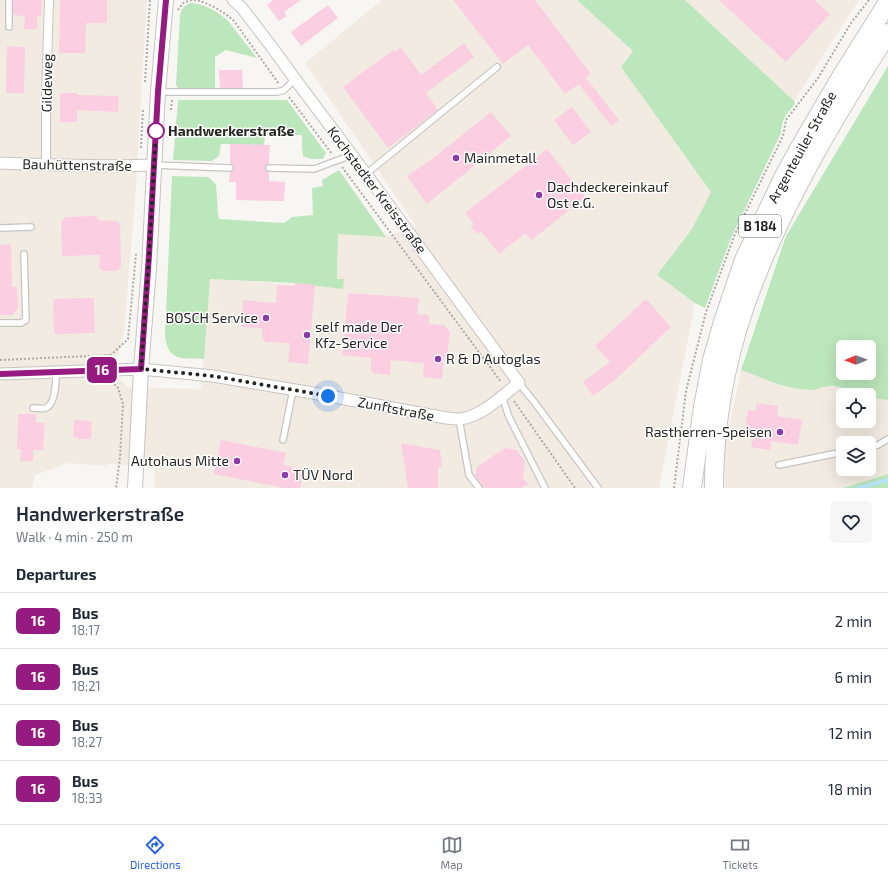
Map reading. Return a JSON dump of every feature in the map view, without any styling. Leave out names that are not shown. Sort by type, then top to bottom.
[{"type":"main road","name":"Argenteuiler Straße","points":[[692,488],[703,407],[712,360],[744,260],[779,185],[801,145],[888,2]]},
{"type":"main road","name":"Argenteuiler Straße","points":[[714,488],[717,432],[722,396],[732,350],[745,307],[764,257],[804,172],[888,33]]},
{"type":"street","name":"Gildeweg","points":[[46,165],[46,95],[49,0]]},
{"type":"street","points":[[135,488],[141,369],[149,261],[148,165],[158,92],[166,0]]},
{"type":"street","name":"Kochstedter Kreisstraße","points":[[233,0],[242,8],[271,46],[519,383]]},
{"type":"street","name":"Bauhüttenstraße","points":[[0,163],[46,165],[148,165]]},
{"type":"street","name":"Zunftstraße","points":[[0,374],[141,369],[213,376],[459,419],[473,416],[485,409],[519,383]]},
{"type":"lane","points":[[9,0],[9,27]]},
{"type":"lane","points":[[366,174],[497,67]]},
{"type":"lane","points":[[158,92],[277,92],[284,90],[295,80]]},
{"type":"lane","points":[[269,168],[314,169],[352,155]]},
{"type":"lane","points":[[148,165],[230,168]]},
{"type":"lane","points":[[0,228],[31,227]]},
{"type":"lane","points":[[0,323],[21,323],[26,320],[24,254]]},
{"type":"lane","points":[[33,408],[46,408],[49,405],[55,395],[56,372]]},
{"type":"lane","points":[[519,383],[598,488]]},
{"type":"lane","points":[[283,440],[293,390]]},
{"type":"lane","points":[[505,394],[510,417],[545,488]]},
{"type":"lane","points":[[459,419],[469,475],[479,488]]},
{"type":"lane","points":[[876,445],[888,439]]},
{"type":"lane","points":[[779,465],[836,453]]},
{"type":"path","points":[[145,85],[150,0]]},
{"type":"path","points":[[144,101],[141,140],[148,165]]},
{"type":"path","points":[[0,360],[111,355],[128,339],[136,248]]},
{"type":"path","points":[[111,355],[112,382],[118,388],[123,404],[120,457],[116,488]]},
{"type":"path","points":[[505,394],[575,488]]},
{"type":"shaded area","points":[[0,0],[147,0],[136,188],[124,333],[116,363],[118,377],[128,387],[201,389],[210,279],[315,285],[337,279],[338,234],[386,237],[416,226],[305,63],[382,0],[577,0],[633,51],[621,67],[711,192],[692,229],[657,275],[695,303],[659,488],[154,488],[155,467],[107,464],[106,466],[68,463],[35,475],[32,488],[0,488]]},
{"type":"shaded area","points":[[685,0],[859,0],[794,101]]},
{"type":"shaded area","points":[[741,370],[788,387],[808,390],[814,390],[826,386],[842,388],[836,388],[836,428],[876,428],[876,398],[888,400],[888,474],[843,488],[725,488],[724,451]]},
{"type":"green space","points":[[577,0],[685,0],[794,101],[795,104],[783,120],[781,133],[731,238],[705,308],[695,303],[657,275],[692,229],[711,192],[621,67],[633,51]]},
{"type":"green space","points":[[191,3],[207,7],[225,18],[257,58],[226,50],[215,57],[215,90],[180,89],[176,84],[180,16],[183,8]]},
{"type":"green space","points":[[888,66],[888,400],[876,399],[876,388],[844,388],[827,386],[812,390],[791,388],[741,370],[786,236]]},
{"type":"green space","points":[[178,100],[287,100],[326,153],[323,159],[311,159],[303,156],[302,135],[265,135],[264,145],[221,144],[219,156],[212,161],[173,160]]},
{"type":"green space","points":[[339,170],[386,237],[338,234],[337,279],[344,279],[343,289],[295,283],[210,279],[204,359],[183,358],[173,354],[169,350],[165,336],[172,176],[208,177],[216,184],[219,219],[284,223],[292,217],[313,215],[312,188],[323,186],[322,180]]},
{"type":"green space","points":[[888,474],[888,488],[843,488]]},
{"type":"building","points":[[13,0],[42,0],[41,16],[37,16],[37,29],[24,29],[25,16],[13,15]]},
{"type":"building","points":[[60,0],[107,0],[107,23],[86,23],[85,53],[59,53]]},
{"type":"building","points":[[273,0],[301,0],[284,12],[287,16],[279,21],[267,5]]},
{"type":"building","points":[[453,0],[535,0],[591,74],[586,78],[619,120],[611,126],[579,84],[565,94],[528,45],[503,64]]},
{"type":"building","points":[[719,0],[814,0],[830,14],[786,62]]},
{"type":"building","points":[[328,5],[338,18],[301,46],[291,32]]},
{"type":"building","points":[[464,43],[474,57],[426,93],[438,110],[388,148],[343,87],[393,50],[395,52],[401,47],[421,75]]},
{"type":"building","points":[[7,46],[25,47],[24,93],[6,93]]},
{"type":"building","points":[[219,70],[242,70],[243,88],[220,88]]},
{"type":"building","points":[[60,93],[119,96],[118,112],[77,110],[77,122],[60,122]]},
{"type":"building","points":[[572,107],[591,132],[573,145],[554,120]]},
{"type":"building","name":"Mainmetall","points":[[491,112],[511,136],[427,204],[407,176],[432,159]]},
{"type":"building","points":[[230,144],[270,145],[269,164],[266,165],[265,170],[269,172],[269,181],[285,182],[284,201],[236,200],[236,182],[229,182],[230,172],[233,171],[234,168],[233,165],[230,164]]},
{"type":"building","name":"Dachdeckereinkauf Ost e.G.","points":[[547,149],[585,197],[532,240],[525,233],[499,254],[481,231],[477,234],[471,226],[474,224],[465,213]]},
{"type":"building","points":[[96,216],[99,220],[116,221],[120,224],[121,266],[117,271],[103,271],[99,267],[100,255],[62,256],[61,222],[65,217]]},
{"type":"building","points":[[11,244],[12,287],[17,287],[18,308],[12,315],[0,315],[0,245]]},
{"type":"building","points":[[295,283],[315,285],[308,364],[288,362],[290,343],[265,342],[262,337],[262,328],[241,327],[243,300],[276,303],[277,285],[295,286]]},
{"type":"building","points":[[348,293],[419,298],[417,314],[429,315],[429,324],[444,325],[450,332],[447,358],[444,357],[442,379],[423,377],[424,363],[391,360],[390,375],[373,373],[371,370],[371,358],[342,355]]},
{"type":"building","points":[[94,298],[95,333],[54,334],[53,299]]},
{"type":"building","points":[[646,299],[671,327],[616,379],[593,396],[583,382],[610,362],[595,346]]},
{"type":"building","points":[[757,403],[778,406],[777,416],[802,420],[798,445],[771,441],[770,450],[751,447],[753,438],[744,437],[748,410],[755,411]]},
{"type":"building","points":[[18,414],[36,414],[36,423],[45,423],[43,450],[33,450],[33,461],[20,461],[21,449],[17,449]]},
{"type":"building","points":[[74,420],[92,421],[91,439],[78,439],[78,437],[73,437]]},
{"type":"building","points":[[221,440],[286,453],[283,465],[303,469],[300,488],[285,488],[214,474]]},
{"type":"building","points":[[401,443],[440,450],[442,467],[438,467],[438,488],[408,488]]},
{"type":"building","points":[[505,448],[517,450],[525,462],[523,478],[528,484],[521,488],[483,488],[475,476],[477,467]]},
{"type":"waterway","points":[[858,488],[888,480]]},
{"type":"bus line","name":"16","points":[[0,374],[141,369],[158,92],[166,0]]},
{"type":"place","name":"Handwerkerstraße","points":[[156,131]]},
{"type":"place","name":"Mainmetall","points":[[456,158]]},
{"type":"place","name":"Dachdeckereinkauf Ost e.G.","points":[[539,195]]},
{"type":"place","name":"BOSCH Service","points":[[266,318]]},
{"type":"place","name":"self made Der Kfz-Service","points":[[307,335]]},
{"type":"place","name":"R & D Autoglas","points":[[438,359]]},
{"type":"place","name":"Rastherren-Speisen","points":[[780,432]]},
{"type":"place","name":"Autohaus Mitte","points":[[237,461]]},
{"type":"place","name":"TÜV Nord","points":[[285,475]]},
{"type":"route","points":[[156,131],[141,369],[213,376],[328,396]]}]
